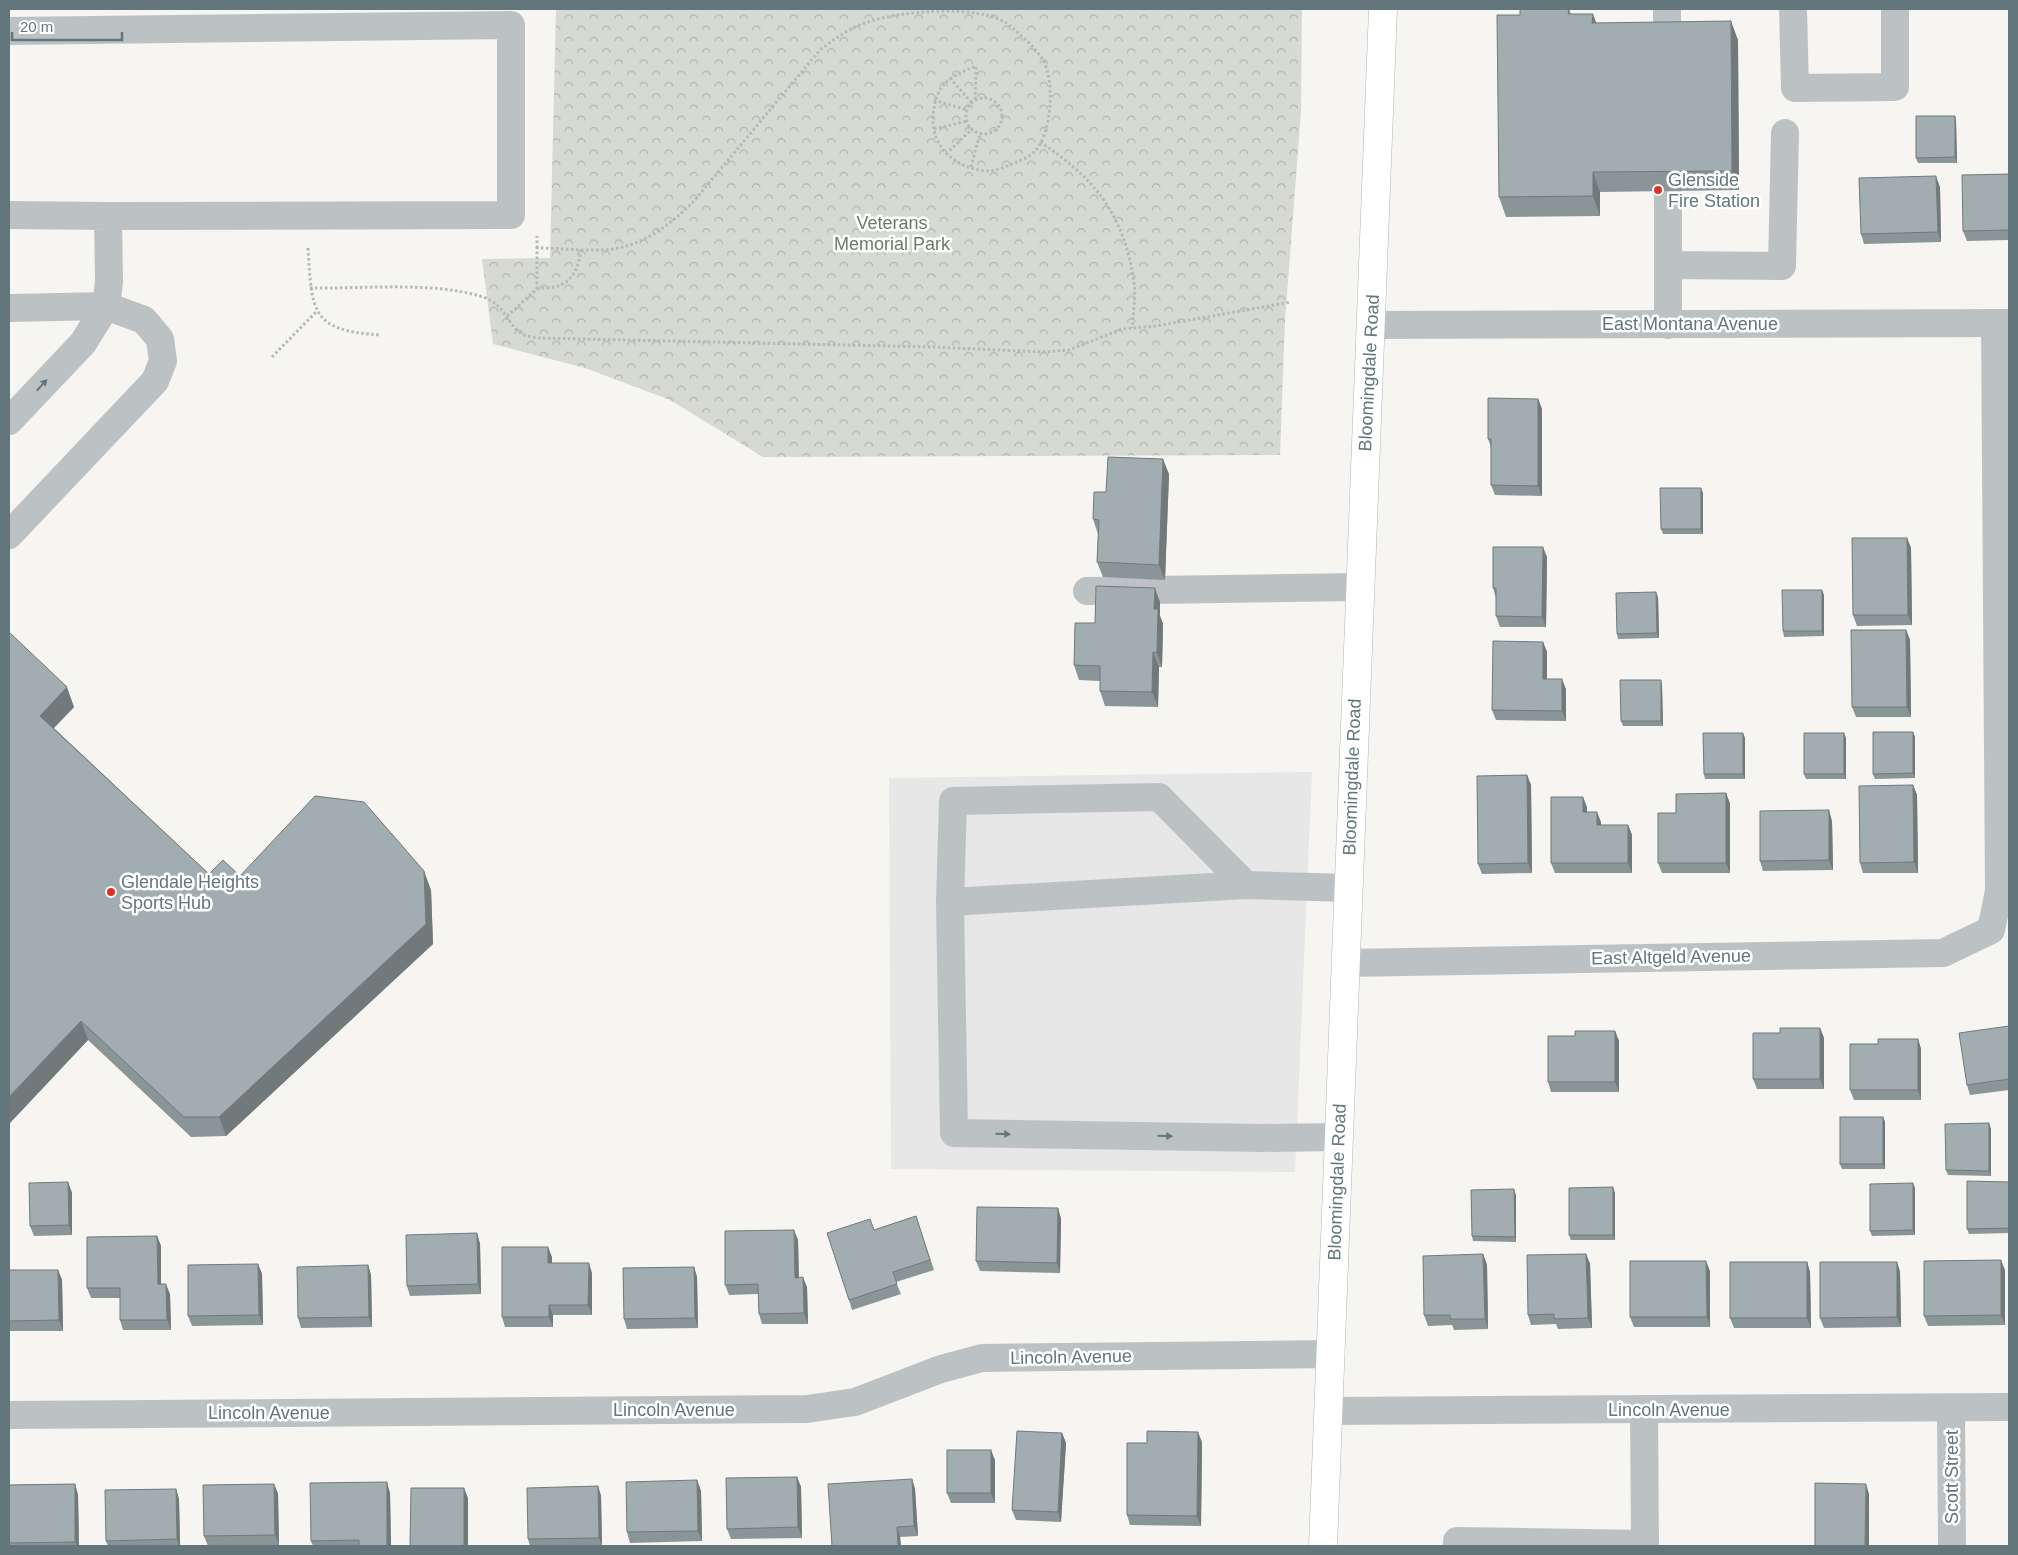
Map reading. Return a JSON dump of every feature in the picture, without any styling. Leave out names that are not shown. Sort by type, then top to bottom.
[{"type":"main road","name":"Bloomingdale Road","points":[[1323,1546],[1359,587],[1372,325],[1382,9]]},
{"type":"street","points":[[1667,9],[1667,42]]},
{"type":"street","points":[[1793,9],[1795,88],[1895,87],[1895,9]]},
{"type":"street","points":[[9,32],[512,25],[511,215],[9,215]]},
{"type":"street","points":[[1668,265],[1782,266],[1785,133]]},
{"type":"street","points":[[1668,190],[1668,324]]},
{"type":"street","points":[[9,421],[82,343],[106,306],[109,282],[108,216]]},
{"type":"street","points":[[9,308],[106,306],[144,320],[160,339],[163,361],[155,381],[9,535]]},
{"type":"street","name":"East Montana Avenue","points":[[1372,325],[2002,323]]},
{"type":"street","name":"East Altgeld Avenue","points":[[1346,963],[1943,953],[1991,930],[1999,891],[2002,323]]},
{"type":"street","points":[[1086,591],[1359,587]]},
{"type":"street","points":[[1246,885],[1159,796],[952,801],[950,902],[954,1133],[1261,1138],[1338,1137]]},
{"type":"street","points":[[950,902],[1246,885],[1348,888]]},
{"type":"street","name":"Lincoln Avenue","points":[[9,1415],[807,1409],[855,1402],[941,1369],[982,1358],[1330,1354]]},
{"type":"street","name":"Lincoln Avenue","points":[[1328,1412],[2009,1407]]},
{"type":"street","name":"Scott Street","points":[[1951,1408],[1952,1546]]},
{"type":"street","points":[[1457,1546],[1457,1542],[1645,1545],[1644,1410]]},
{"type":"path","points":[[537,289],[537,248],[613,248],[636,243],[656,234],[675,220],[820,50],[838,35],[864,23],[891,15],[906,13],[950,12],[984,15],[1004,22],[1023,36],[1043,61],[1049,82],[1050,107],[1045,131],[1036,151],[1020,161],[1000,169],[980,171],[960,164],[946,154],[935,136],[934,100],[942,84],[950,78],[976,66],[973,102],[968,110],[967,121],[972,129],[980,133],[991,133],[997,129],[1002,113],[1000,107],[992,100],[980,98],[973,102]]},
{"type":"path","points":[[950,78],[973,102]]},
{"type":"path","points":[[934,100],[968,110]]},
{"type":"path","points":[[934,129],[967,121]]},
{"type":"path","points":[[946,154],[972,129]]},
{"type":"path","points":[[971,167],[980,133]]},
{"type":"path","points":[[1040,142],[1064,158],[1088,180],[1111,210],[1124,239],[1134,284],[1132,328]]},
{"type":"path","points":[[306,215],[310,288],[314,307],[326,322],[340,328],[361,334],[381,335]]},
{"type":"path","points":[[507,316],[537,289],[555,287],[566,282],[575,274],[580,262],[581,249]]},
{"type":"path","points":[[310,288],[423,288],[484,297],[501,306],[522,334],[539,338],[932,347],[1043,352],[1069,350],[1122,329],[1291,302]]},
{"type":"path","points":[[272,357],[317,311]]},
{"type":"shaded area","points":[[1312,772],[1295,1172],[891,1169],[889,778]]},
{"type":"green space","name":"Veterans Memorial Park","points":[[556,9],[1302,9],[1301,112],[1285,320],[1280,455],[763,457],[670,400],[585,368],[493,344],[482,259],[550,258]]},
{"type":"building","points":[[1520,9],[1569,9],[1568,14],[1593,14],[1592,23],[1731,21],[1732,171],[1593,172],[1593,196],[1499,197],[1497,15],[1520,15]]},
{"type":"building","points":[[1916,116],[1955,116],[1955,157],[1916,158]]},
{"type":"building","points":[[2009,174],[2009,230],[1963,231],[1962,175]]},
{"type":"building","points":[[1936,176],[1938,232],[1861,234],[1859,178]]},
{"type":"building","points":[[1488,398],[1538,399],[1538,486],[1491,485],[1491,439],[1488,439]]},
{"type":"building","points":[[1108,457],[1163,459],[1159,565],[1097,562],[1099,520],[1093,519],[1094,492],[1106,492]]},
{"type":"building","points":[[1660,488],[1701,488],[1701,529],[1661,529]]},
{"type":"building","points":[[1852,538],[1907,538],[1908,615],[1853,615]]},
{"type":"building","points":[[1493,547],[1543,547],[1542,617],[1496,616],[1496,588],[1493,588]]},
{"type":"building","points":[[1096,586],[1155,588],[1154,609],[1158,609],[1157,653],[1153,652],[1152,692],[1100,691],[1100,666],[1074,665],[1075,623],[1095,623]]},
{"type":"building","points":[[1782,590],[1822,590],[1822,631],[1783,631]]},
{"type":"building","points":[[1656,592],[1657,633],[1617,634],[1616,593]]},
{"type":"building","points":[[1851,630],[1906,630],[1907,707],[1852,707]]},
{"type":"building","name":"Glendale Heights Sports Hub","points":[[9,632],[67,687],[40,716],[209,874],[223,860],[240,876],[315,796],[364,802],[424,871],[426,924],[219,1117],[184,1117],[81,1021],[9,1097]]},
{"type":"building","points":[[1493,641],[1543,642],[1543,679],[1562,679],[1562,711],[1492,710]]},
{"type":"building","points":[[1620,680],[1661,680],[1661,721],[1621,721]]},
{"type":"building","points":[[1873,732],[1913,732],[1913,773],[1873,774]]},
{"type":"building","points":[[1703,733],[1743,733],[1743,774],[1704,774]]},
{"type":"building","points":[[1804,733],[1844,733],[1844,774],[1804,774]]},
{"type":"building","points":[[1527,775],[1528,863],[1478,864],[1477,776]]},
{"type":"building","points":[[1913,785],[1914,862],[1860,863],[1859,786]]},
{"type":"building","points":[[1726,793],[1726,863],[1658,863],[1658,813],[1676,813],[1676,794]]},
{"type":"building","points":[[1551,797],[1583,797],[1583,812],[1597,812],[1597,825],[1628,825],[1628,863],[1551,863]]},
{"type":"building","points":[[1829,810],[1829,860],[1760,861],[1760,811]]},
{"type":"building","points":[[2009,1026],[2009,1079],[1967,1085],[1959,1033]]},
{"type":"building","points":[[1780,1028],[1820,1028],[1820,1079],[1753,1079],[1753,1033],[1780,1033]]},
{"type":"building","points":[[1575,1031],[1615,1031],[1615,1082],[1548,1082],[1548,1036],[1575,1036]]},
{"type":"building","points":[[1878,1039],[1918,1039],[1918,1090],[1850,1090],[1850,1044],[1878,1044]]},
{"type":"building","points":[[1840,1117],[1883,1117],[1883,1164],[1840,1164]]},
{"type":"building","points":[[1989,1123],[1989,1171],[1946,1170],[1945,1124]]},
{"type":"building","points":[[1967,1181],[2009,1182],[2009,1228],[1967,1229]]},
{"type":"building","points":[[68,1182],[69,1225],[30,1226],[29,1183]]},
{"type":"building","points":[[1913,1183],[1913,1230],[1870,1231],[1870,1184]]},
{"type":"building","points":[[1613,1187],[1613,1235],[1569,1235],[1569,1188]]},
{"type":"building","points":[[1514,1189],[1515,1237],[1472,1236],[1471,1190]]},
{"type":"building","points":[[977,1207],[1058,1208],[1057,1263],[976,1261]]},
{"type":"building","points":[[916,1216],[930,1260],[893,1272],[897,1284],[849,1300],[827,1233],[870,1219],[874,1230]]},
{"type":"building","points":[[794,1230],[795,1278],[803,1277],[804,1313],[759,1314],[758,1284],[725,1285],[725,1231]]},
{"type":"building","points":[[477,1233],[478,1284],[407,1286],[406,1235]]},
{"type":"building","points":[[157,1236],[158,1284],[166,1284],[167,1320],[120,1320],[120,1288],[87,1288],[87,1237]]},
{"type":"building","points":[[502,1247],[548,1247],[548,1263],[589,1263],[588,1305],[549,1305],[549,1317],[502,1317]]},
{"type":"building","points":[[1483,1254],[1485,1319],[1450,1319],[1450,1315],[1424,1315],[1423,1256]]},
{"type":"building","points":[[1586,1254],[1588,1318],[1554,1319],[1554,1314],[1528,1315],[1527,1255]]},
{"type":"building","points":[[2001,1260],[2001,1315],[1924,1316],[1924,1261]]},
{"type":"building","points":[[1630,1261],[1706,1261],[1707,1317],[1630,1317]]},
{"type":"building","points":[[1730,1262],[1807,1262],[1807,1318],[1730,1318]]},
{"type":"building","points":[[1820,1262],[1897,1262],[1897,1317],[1820,1318]]},
{"type":"building","points":[[258,1264],[259,1315],[188,1316],[188,1265]]},
{"type":"building","points":[[368,1265],[369,1317],[298,1318],[297,1267]]},
{"type":"building","points":[[694,1267],[695,1318],[624,1319],[623,1268]]},
{"type":"building","points":[[9,1270],[58,1270],[59,1320],[9,1321]]},
{"type":"building","points":[[1017,1431],[1062,1433],[1058,1512],[1012,1510]]},
{"type":"building","points":[[1147,1431],[1198,1432],[1197,1516],[1127,1515],[1127,1443],[1147,1443]]},
{"type":"building","points":[[947,1450],[991,1450],[991,1493],[947,1493]]},
{"type":"building","points":[[797,1477],[798,1527],[727,1529],[726,1478]]},
{"type":"building","points":[[912,1479],[914,1526],[897,1527],[898,1546],[832,1546],[828,1484]]},
{"type":"building","points":[[697,1480],[698,1531],[627,1532],[626,1482]]},
{"type":"building","points":[[387,1482],[387,1546],[359,1546],[359,1540],[311,1541],[310,1483]]},
{"type":"building","points":[[1815,1483],[1866,1484],[1865,1546],[1815,1546]]},
{"type":"building","points":[[75,1484],[75,1542],[9,1543],[9,1485]]},
{"type":"building","points":[[274,1484],[275,1535],[204,1536],[203,1485]]},
{"type":"building","points":[[598,1486],[599,1538],[528,1539],[527,1488]]},
{"type":"building","points":[[411,1488],[464,1488],[464,1546],[410,1546]]},
{"type":"building","points":[[176,1489],[177,1539],[106,1541],[105,1490]]},
{"type":"place","name":"Glenside Fire Station","points":[[1658,190]]},
{"type":"place","name":"Glendale Heights Sports Hub","points":[[111,892]]}]
